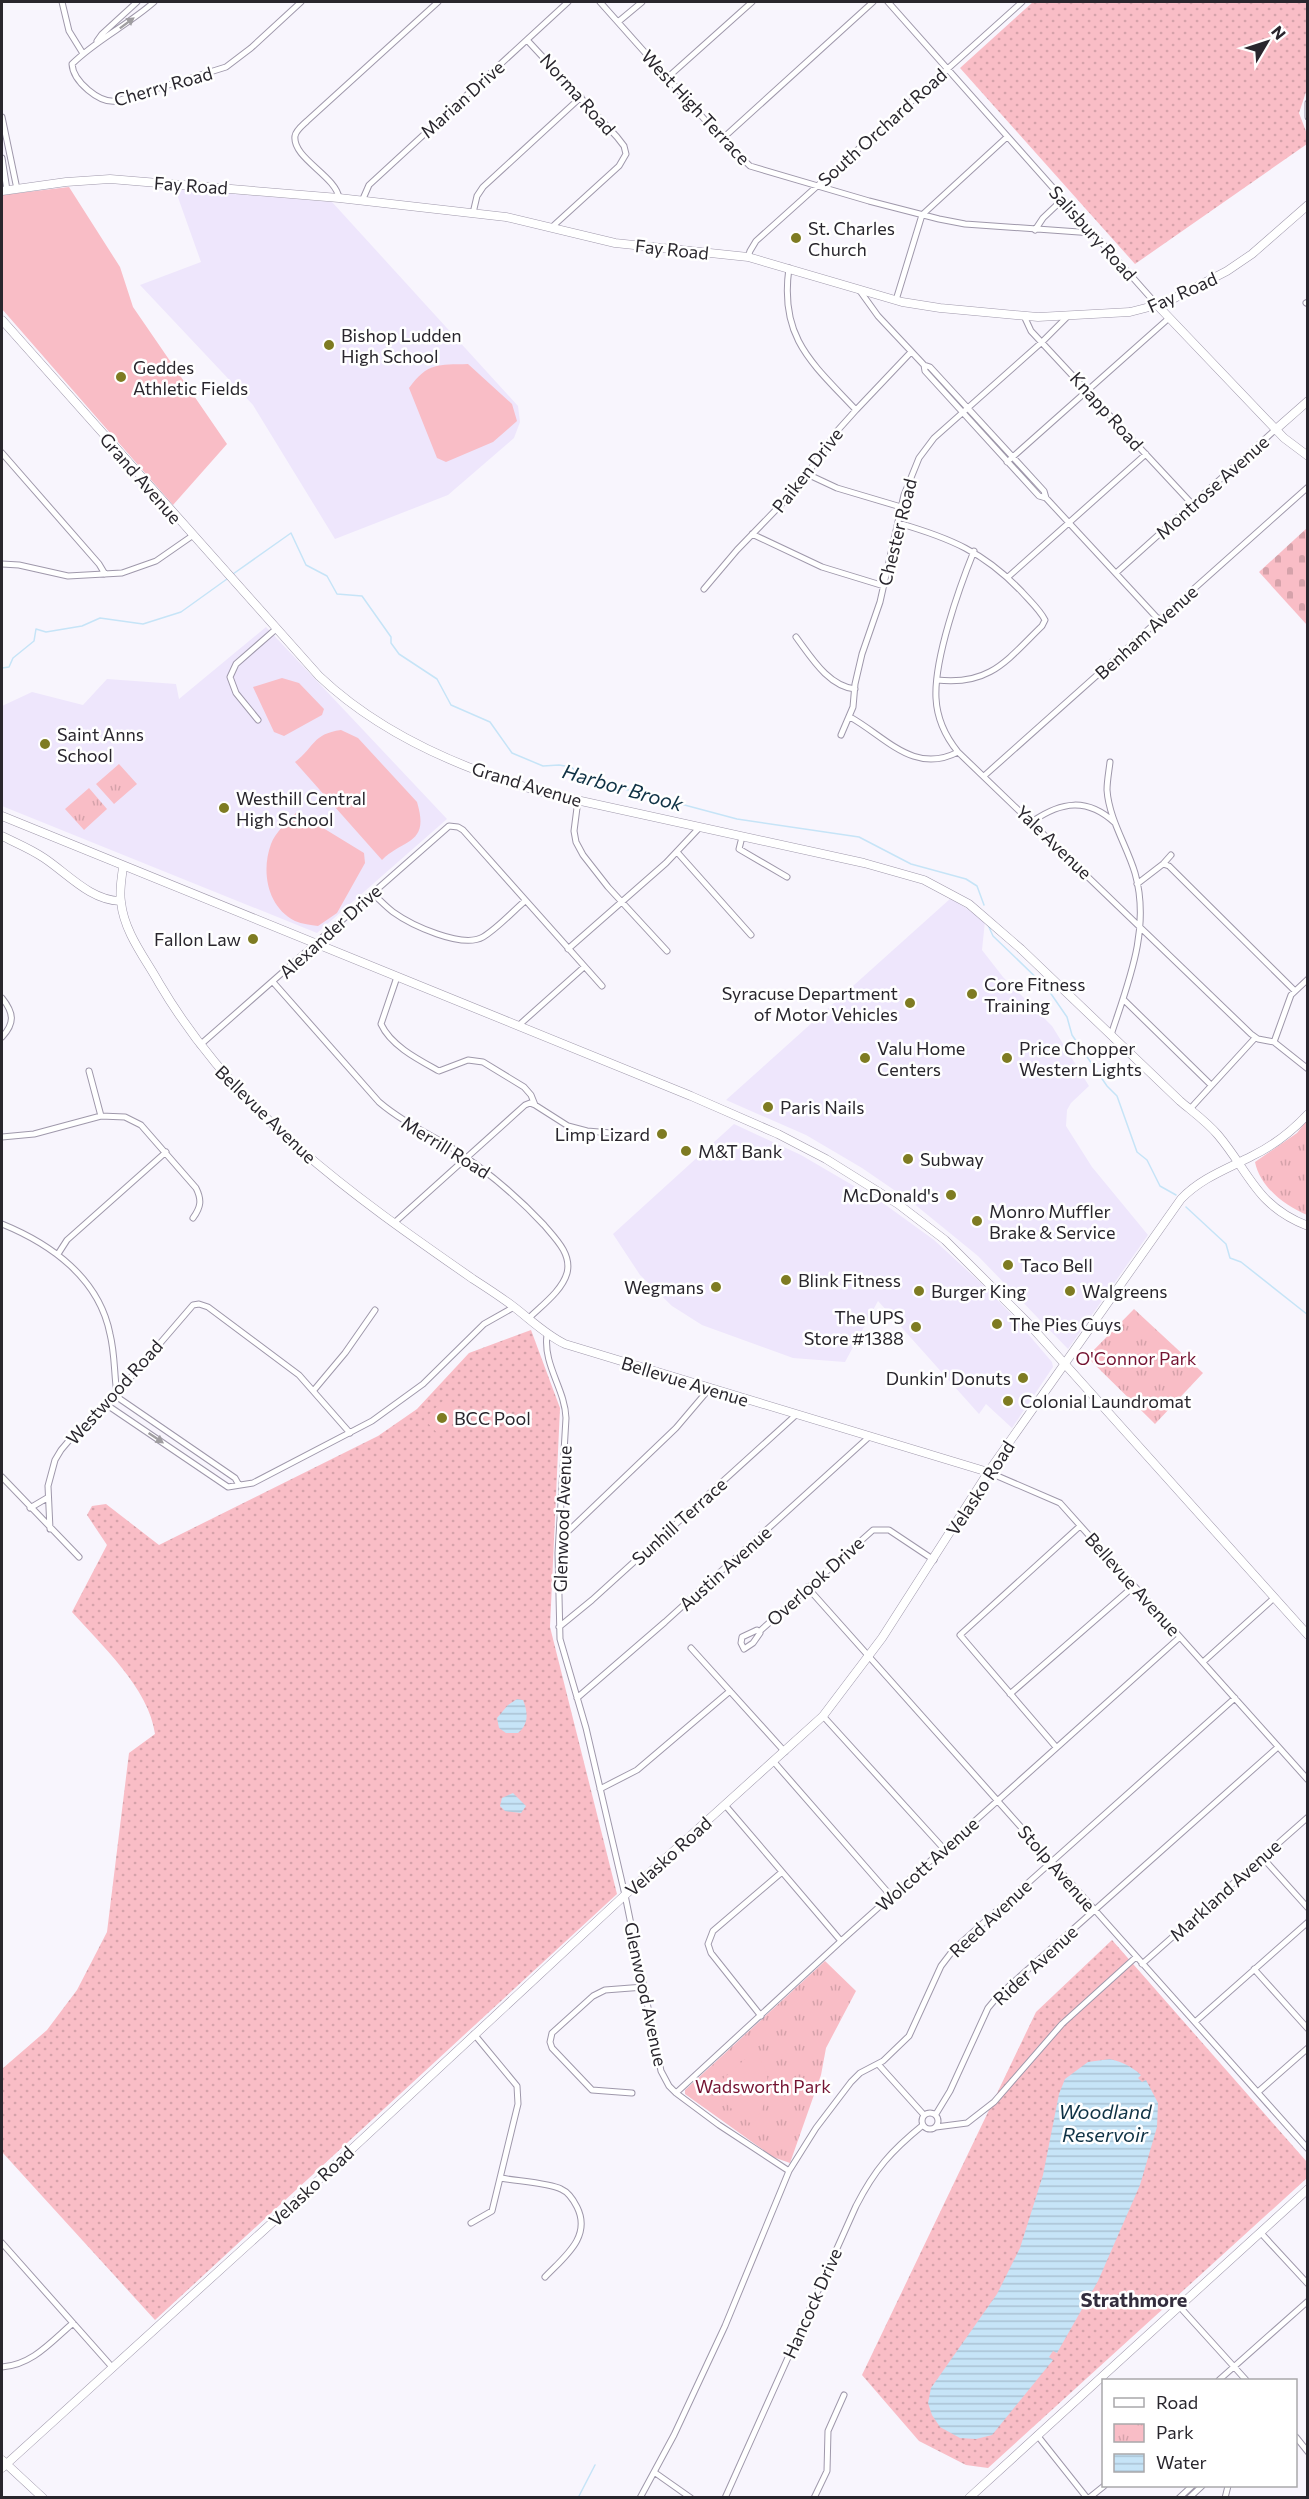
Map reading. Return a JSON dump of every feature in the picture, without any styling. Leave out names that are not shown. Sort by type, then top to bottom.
[{"type":"street","points":[[62,2],[69,31],[82,52],[97,41],[106,38],[154,2]]},
{"type":"street","points":[[97,41],[137,2]]},
{"type":"street","name":"Cherry Road","points":[[82,52],[72,64],[74,72],[93,96],[109,102],[117,101],[226,68],[301,2]]},
{"type":"street","points":[[339,198],[333,185],[303,154],[296,143],[297,133],[307,121],[438,2]]},
{"type":"street","name":"Marian Drive","points":[[362,201],[369,185],[568,2]]},
{"type":"street","name":"West High Terrace","points":[[600,2],[722,139],[750,166],[922,215],[965,224],[1093,233]]},
{"type":"street","points":[[618,22],[642,2]]},
{"type":"street","points":[[667,78],[752,2]]},
{"type":"street","points":[[722,139],[873,2]]},
{"type":"street","name":"Salisbury Road","points":[[888,2],[1169,318],[1275,430],[1308,456]]},
{"type":"street","name":"South Orchard Road","points":[[748,257],[753,244],[1022,2]]},
{"type":"street","name":"Norma Road","points":[[527,40],[624,146],[625,158],[552,227]]},
{"type":"street","points":[[473,213],[477,196],[483,187],[581,97]]},
{"type":"street","points":[[1308,103],[1308,117]]},
{"type":"street","points":[[2,117],[17,189]]},
{"type":"street","points":[[896,300],[922,215],[1008,137]]},
{"type":"street","points":[[2,158],[4,191]]},
{"type":"street","name":"Fay Road","points":[[4,191],[83,180],[110,179],[339,198],[506,217],[615,243],[748,257],[896,300],[940,308],[1024,316],[1130,312],[1158,306],[1227,272],[1252,254],[1308,205]]},
{"type":"street","points":[[1035,230],[1043,218],[1063,199]]},
{"type":"street","points":[[789,268],[787,305],[801,348],[856,410]]},
{"type":"street","points":[[860,290],[878,316],[968,408],[1044,491],[1046,498],[1068,523],[1159,620]]},
{"type":"street","name":"Knapp Road","points":[[1024,316],[1031,331],[1192,505]]},
{"type":"street","name":"Chester Road","points":[[841,735],[850,717],[862,654],[884,586],[911,473],[919,458],[934,438],[1068,316]]},
{"type":"street","points":[[1007,462],[1169,318]]},
{"type":"street","name":"Grand Avenue","points":[[2,320],[276,629],[330,687],[373,720],[461,764],[497,778],[578,800],[864,863],[911,875],[936,885],[981,913],[1190,1109],[1218,1136],[1251,1184],[1269,1204],[1308,1226]]},
{"type":"street","name":"Paiken Drive","points":[[704,589],[752,534],[782,505],[838,430],[911,352]]},
{"type":"street","points":[[924,365],[925,371],[962,413],[1039,496],[1046,498]]},
{"type":"street","name":"Montrose Avenue","points":[[1116,573],[1308,401]]},
{"type":"street","points":[[2,453],[99,564],[105,574]]},
{"type":"street","points":[[1008,577],[1146,454]]},
{"type":"street","points":[[807,474],[837,488],[902,507]]},
{"type":"street","name":"Benham Avenue","points":[[984,776],[1308,487]]},
{"type":"street","points":[[898,523],[942,536],[974,551],[1008,577],[1044,618],[1042,626],[994,670],[972,681],[937,680]]},
{"type":"street","points":[[752,534],[822,567],[884,586]]},
{"type":"street","points":[[2,564],[68,576],[122,573],[146,566],[180,546],[192,536]]},
{"type":"street","name":"Yale Avenue","points":[[974,551],[956,601],[937,680],[936,698],[939,718],[946,736],[958,752],[1033,821],[1255,1038]]},
{"type":"street","points":[[258,720],[236,693],[230,677],[236,664],[276,629]]},
{"type":"street","points":[[796,637],[818,667],[837,682],[855,689]]},
{"type":"street","points":[[850,717],[906,754],[920,759],[944,758],[958,752]]},
{"type":"street","points":[[1110,762],[1107,789],[1116,824],[1137,884],[1140,927],[1131,979],[1111,1035]]},
{"type":"street","points":[[578,800],[573,831],[583,855],[668,951]]},
{"type":"street","points":[[1033,821],[1060,806],[1078,805],[1095,810],[1116,824]]},
{"type":"street","points":[[2,816],[778,1134],[861,1179],[946,1241],[990,1283],[1308,1635]]},
{"type":"street","name":"Alexander Drive","points":[[199,1046],[441,830],[453,825],[463,831],[525,901]]},
{"type":"street","points":[[568,949],[623,902],[677,852],[700,827]]},
{"type":"street","points":[[2,836],[40,856],[92,894],[104,899],[120,901]]},
{"type":"street","points":[[742,837],[739,849],[787,877]]},
{"type":"street","points":[[677,852],[751,935]]},
{"type":"street","points":[[1137,884],[1164,864],[1171,855]]},
{"type":"street","points":[[1164,864],[1169,866],[1294,990]]},
{"type":"street","name":"Bellevue Avenue","points":[[123,866],[120,901],[134,941],[199,1046],[279,1131],[323,1170],[514,1307],[547,1335],[565,1344],[988,1472],[1053,1498],[1308,1779]]},
{"type":"street","points":[[372,893],[391,911],[405,920],[461,941],[471,942],[484,936],[525,901],[602,986]]},
{"type":"street","points":[[518,1026],[584,967]]},
{"type":"street","points":[[397,977],[381,1024],[400,1047],[439,1071],[468,1060],[483,1062],[524,1087],[531,1095],[535,1106]]},
{"type":"street","points":[[1274,1042],[1278,1025],[1294,990],[1308,979]]},
{"type":"street","name":"Merrill Road","points":[[273,982],[379,1102],[393,1114],[467,1158],[513,1193],[564,1251],[568,1268],[565,1279],[528,1319]]},
{"type":"street","points":[[2,998],[9,1006],[13,1017],[12,1023],[2,1037]]},
{"type":"street","points":[[1123,999],[1211,1085]]},
{"type":"street","points":[[1190,1109],[1255,1038],[1274,1042],[1308,1069]]},
{"type":"street","points":[[89,1071],[100,1116]]},
{"type":"street","points":[[394,1223],[525,1105],[530,1103],[573,1129],[623,1134]]},
{"type":"street","name":"Velasko Road","points":[[3,2464],[297,2200],[625,1894],[823,1716],[870,1656],[988,1472],[1181,1199],[1200,1183],[1272,1145],[1308,1114]]},
{"type":"street","points":[[2,1137],[34,1134],[100,1116],[116,1115],[136,1122],[192,1182],[201,1204],[193,1218]]},
{"type":"street","points":[[58,1254],[67,1240],[166,1152]]},
{"type":"street","points":[[2,1224],[24,1233],[58,1254],[86,1282],[105,1318],[114,1358],[117,1394],[120,1399],[235,1478],[239,1485]]},
{"type":"street","name":"Westwood Road","points":[[50,1529],[47,1498],[51,1474],[61,1450],[117,1394],[193,1305],[204,1305],[299,1375],[314,1390]]},
{"type":"street","points":[[107,1404],[228,1487],[253,1483],[350,1433],[408,1397],[447,1363],[484,1324],[514,1307]]},
{"type":"street","points":[[350,1433],[314,1390],[345,1353],[375,1310]]},
{"type":"street","name":"Glenwood Avenue","points":[[547,1335],[546,1353],[566,1406],[559,1540],[559,1627],[564,1658],[577,1698],[625,1894],[662,2071],[669,2086],[676,2093],[720,2126],[789,2171]]},
{"type":"street","points":[[559,1540],[676,1428],[710,1388]]},
{"type":"street","name":"Sunhill Terrace","points":[[559,1627],[592,1600],[797,1414]]},
{"type":"street","name":"Austin Avenue","points":[[577,1698],[614,1668],[870,1436]]},
{"type":"street","points":[[2,1477],[79,1557]]},
{"type":"street","points":[[30,1508],[47,1498]]},
{"type":"street","points":[[1056,1747],[960,1635],[1080,1526]]},
{"type":"street","name":"Overlook Drive","points":[[760,1630],[858,1541],[876,1529],[893,1532],[933,1560]]},
{"type":"street","points":[[1010,1694],[1134,1586]]},
{"type":"street","name":"Stolp Avenue","points":[[807,1587],[1308,2149]]},
{"type":"street","points":[[1203,1662],[1274,1598]]},
{"type":"street","name":"Wolcott Avenue","points":[[676,2093],[841,1941],[1180,1637]]},
{"type":"street","points":[[691,1648],[785,1752]]},
{"type":"street","points":[[600,1789],[638,1770],[730,1691]]},
{"type":"street","name":"Reed Avenue","points":[[789,2171],[816,2128],[851,2082],[860,2073],[878,2064],[909,2036],[942,1966],[954,1948],[1235,1698]]},
{"type":"street","points":[[823,1716],[944,1849]]},
{"type":"street","name":"Rider Avenue","points":[[936,2115],[950,2091],[988,2008],[998,1996],[1278,1747]]},
{"type":"street","points":[[774,1762],[891,1896]]},
{"type":"street","points":[[725,1805],[841,1941]]},
{"type":"street","name":"Markland Avenue","points":[[1142,1964],[1308,1817]]},
{"type":"street","points":[[1262,1857],[1308,1908]]},
{"type":"street","points":[[761,2016],[711,1953],[709,1939],[713,1931],[782,1872]]},
{"type":"street","points":[[1195,2022],[1308,1922]]},
{"type":"street","points":[[878,2064],[924,2115],[923,2125],[929,2129],[967,2123],[994,2102],[1062,2024],[1136,1957]]},
{"type":"street","points":[[1254,1970],[1308,2029]]},
{"type":"street","points":[[632,2093],[592,2091],[552,2048],[550,2042],[552,2033],[600,1991],[644,1987]]},
{"type":"street","points":[[471,2223],[492,2211],[518,2104],[517,2086],[474,2034]]},
{"type":"street","points":[[1258,2092],[1308,2049]]},
{"type":"street","points":[[924,2115],[928,2113],[936,2115],[939,2122],[936,2127]]},
{"type":"street","name":"Hancock Drive","points":[[725,2498],[856,2206],[882,2162],[923,2125]]},
{"type":"street","points":[[640,2498],[725,2326],[789,2171]]},
{"type":"street","points":[[501,2178],[561,2189],[574,2201],[581,2214],[582,2230],[576,2244],[545,2277]]},
{"type":"street","points":[[969,2498],[1308,2189]]},
{"type":"street","points":[[1260,2232],[1308,2284]]},
{"type":"street","points":[[2,2244],[112,2367]]},
{"type":"street","points":[[1220,2379],[1308,2301]]},
{"type":"street","points":[[1179,2306],[1245,2379]]},
{"type":"street","points":[[2,2367],[22,2364],[32,2358],[73,2323]]},
{"type":"street","points":[[814,2498],[827,2470],[828,2431],[844,2395]]},
{"type":"street","points":[[1037,2435],[1088,2498],[1103,2487]]},
{"type":"street","points":[[1297,2438],[1308,2452]]},
{"type":"street","points":[[3,2464],[43,2498]]},
{"type":"street","points":[[654,2472],[691,2498]]},
{"type":"street","points":[[1179,2498],[1191,2487]]},
{"type":"street","points":[[1189,2498],[1201,2487]]},
{"type":"shaded area","name":"Bishop Ludden High School","points":[[175,189],[332,202],[518,406],[520,422],[514,438],[448,495],[335,539],[253,405],[140,285],[201,262]]},
{"type":"shaded area","points":[[266,627],[447,819],[317,933],[2,806],[2,706],[32,692],[83,705],[107,679],[176,684],[179,699]]},
{"type":"shaded area","points":[[951,898],[985,921],[982,950],[1003,977],[1052,1026],[1089,1086],[1071,1103],[1067,1110],[1066,1126],[1092,1167],[1148,1235],[1068,1349],[978,1256],[913,1203],[862,1168],[806,1135],[726,1100]]},
{"type":"shaded area","points":[[734,1124],[801,1155],[883,1203],[934,1240],[1010,1313],[1052,1362],[1053,1367],[1012,1428],[986,1404],[979,1414],[878,1301],[845,1362],[793,1358],[702,1325],[672,1306],[640,1275],[613,1234]]},
{"type":"green space","points":[[1033,2],[1307,2],[1307,89],[1299,113],[1307,134],[1307,144],[1135,264],[960,68]]},
{"type":"green space","name":"Geddes Athletic Fields","points":[[69,187],[120,267],[133,307],[227,444],[173,505],[2,309],[2,195]]},
{"type":"green space","points":[[468,364],[512,404],[517,421],[493,442],[446,462],[437,458],[409,388],[428,369],[441,365]]},
{"type":"green space","points":[[1307,528],[1307,625],[1259,572]]},
{"type":"green space","points":[[282,678],[299,683],[324,709],[322,715],[284,736],[274,732],[253,687]]},
{"type":"green space","points":[[341,730],[358,738],[417,802],[420,826],[417,833],[413,839],[382,860],[295,762],[319,738]]},
{"type":"green space","points":[[119,764],[137,784],[114,804],[96,784]]},
{"type":"green space","points":[[89,788],[107,809],[84,830],[65,809]]},
{"type":"green space","points":[[297,812],[364,853],[365,863],[337,913],[318,926],[295,921],[286,915],[272,898],[267,877],[271,844],[279,831]]},
{"type":"green space","points":[[1307,1120],[1307,1215],[1282,1201],[1268,1187],[1262,1180],[1255,1162],[1297,1133]]},
{"type":"green space","name":"O'Connor Park","points":[[1134,1309],[1203,1373],[1155,1424],[1087,1357]]},
{"type":"green space","points":[[531,1330],[560,1408],[550,1627],[617,1894],[155,2320],[2,2152],[2,2069],[47,2030],[77,1990],[107,1932],[129,1753],[155,1734],[144,1700],[134,1684],[72,1612],[107,1545],[87,1515],[92,1506],[106,1504],[159,1545],[378,1436],[417,1409],[469,1353]]},
{"type":"green space","name":"BCC Pool","points":[[444,1400],[460,1417],[440,1436],[424,1419]]},
{"type":"green space","points":[[1112,1940],[1307,2162],[1307,2178],[988,2468],[966,2465],[919,2441],[862,2375],[1036,2012]]},
{"type":"green space","name":"Wadsworth Park","points":[[825,1961],[856,1991],[826,2048],[821,2075],[790,2163],[773,2157],[685,2094],[685,2090]]},
{"type":"green space","points":[[752,2053],[765,2067],[768,2086],[763,2106],[754,2122],[750,2123],[724,2102],[715,2086]]},
{"type":"water","points":[[517,1699],[523,1700],[527,1713],[526,1722],[518,1733],[506,1733],[499,1728],[497,1718],[508,1705]]},
{"type":"water","points":[[513,1793],[526,1806],[521,1813],[505,1811],[500,1806],[502,1798]]},
{"type":"water","name":"Woodland Reservoir","points":[[1110,2059],[1134,2069],[1141,2075],[1138,2078],[1142,2082],[1146,2080],[1158,2103],[1157,2127],[1140,2185],[1098,2281],[1057,2353],[1053,2351],[1049,2357],[1053,2360],[992,2435],[976,2439],[960,2438],[940,2427],[932,2415],[928,2403],[931,2388],[997,2294],[1020,2248],[1043,2175],[1059,2094],[1065,2079],[1088,2062]]},
{"type":"waterway","name":"Harbor Brook","points":[[233,574],[291,533],[306,565],[327,576],[337,594],[362,596],[391,637],[391,643],[399,654],[437,679],[451,705],[490,722],[512,753],[543,766],[571,767],[581,775],[602,783],[737,819],[859,837],[911,864],[966,879],[977,886],[984,905]]},
{"type":"waterway","name":"Harbor Brook","points":[[2,668],[9,667],[13,658],[34,641],[36,629],[46,632],[82,626],[100,618],[143,624],[181,612],[227,579]]},
{"type":"waterway","name":"Harbor Brook","points":[[988,925],[993,936],[1047,988],[1067,1017],[1072,1035],[1107,1086],[1117,1096],[1137,1152],[1147,1160],[1160,1186],[1176,1195]]},
{"type":"waterway","name":"Harbor Brook","points":[[1186,1207],[1226,1244],[1230,1258],[1241,1262],[1308,1315]]},
{"type":"waterway","points":[[578,2498],[595,2465]]},
{"type":"place","name":"St. Charles Church","points":[[796,238]]},
{"type":"place","name":"Bishop Ludden High School","points":[[329,345]]},
{"type":"place","name":"Geddes Athletic Fields","points":[[121,377]]},
{"type":"place","name":"Saint Anns School","points":[[45,744]]},
{"type":"place","name":"Westhill Central High School","points":[[224,808]]},
{"type":"place","name":"Fallon Law","points":[[253,939]]},
{"type":"place","name":"Core Fitness Training","points":[[972,994]]},
{"type":"place","name":"Syracuse Department of Motor Vehicles","points":[[910,1003]]},
{"type":"place","name":"Valu Home Centers","points":[[865,1058]]},
{"type":"place","name":"Price Chopper Western Lights","points":[[1007,1058]]},
{"type":"place","name":"Paris Nails","points":[[768,1107]]},
{"type":"place","name":"Limp Lizard","points":[[662,1134]]},
{"type":"place","name":"M&T Bank","points":[[686,1151]]},
{"type":"place","name":"Subway","points":[[908,1159]]},
{"type":"place","name":"McDonald's","points":[[951,1195]]},
{"type":"place","name":"Monro Muffler Brake & Service","points":[[977,1221]]},
{"type":"place","name":"Taco Bell","points":[[1008,1265]]},
{"type":"place","name":"Blink Fitness","points":[[786,1280]]},
{"type":"place","name":"Wegmans","points":[[716,1287]]},
{"type":"place","name":"Burger King","points":[[919,1291]]},
{"type":"place","name":"Walgreens","points":[[1070,1291]]},
{"type":"place","name":"The Pies Guys","points":[[997,1324]]},
{"type":"place","name":"The UPS Store #1388","points":[[916,1327]]},
{"type":"place","name":"Dunkin' Donuts","points":[[1023,1378]]},
{"type":"place","name":"Colonial Laundromat","points":[[1008,1401]]},
{"type":"place","name":"BCC Pool","points":[[442,1418]]},
{"type":"district","name":"Strathmore","points":[[1134,2299]]}]
